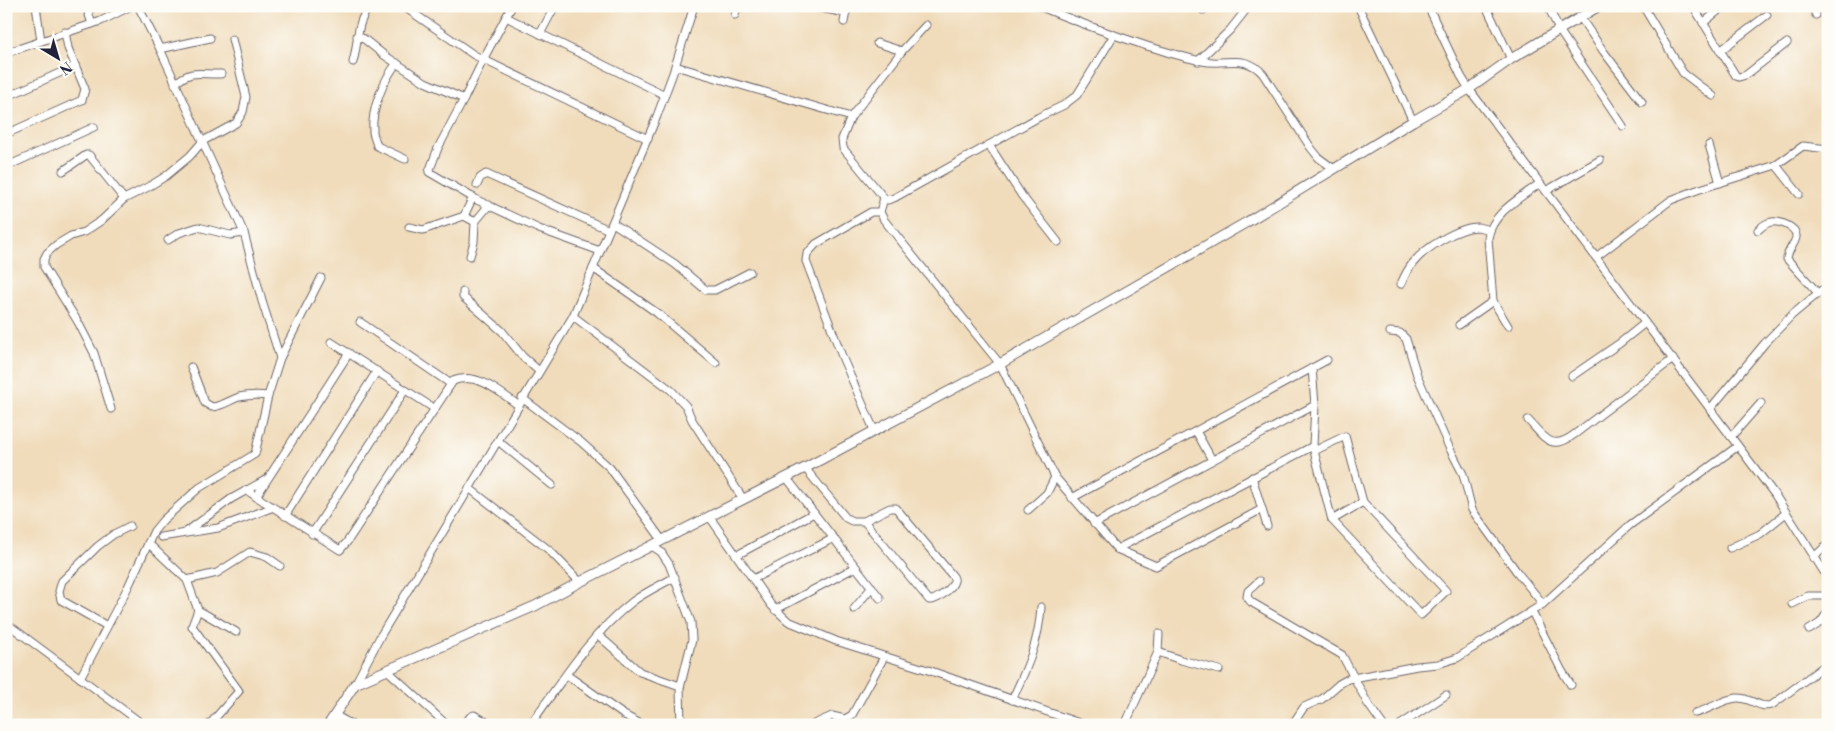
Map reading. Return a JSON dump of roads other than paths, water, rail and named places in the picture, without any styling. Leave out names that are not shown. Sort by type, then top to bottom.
[{"type":"street","points":[[36,6],[41,41]]},
{"type":"street","points":[[86,6],[92,24]]},
{"type":"street","points":[[6,53],[92,24],[131,6]]},
{"type":"street","points":[[138,6],[203,141],[244,233],[262,301],[280,358]]},
{"type":"street","points":[[353,62],[357,49],[358,27],[370,6]]},
{"type":"street","points":[[403,6],[483,60],[648,139]]},
{"type":"street","points":[[512,6],[438,148],[429,172],[489,205],[539,228],[600,251]]},
{"type":"street","points":[[540,34],[555,6]]},
{"type":"street","points":[[328,725],[520,401],[573,316],[648,139],[665,95],[694,6]]},
{"type":"street","points":[[734,15],[737,6]]},
{"type":"street","points":[[810,6],[847,10],[844,22]]},
{"type":"street","points":[[1039,6],[1114,35],[1198,61],[1215,64],[1248,62],[1258,68],[1311,148],[1334,169]]},
{"type":"street","points":[[1198,61],[1230,30],[1249,6]]},
{"type":"street","points":[[1358,6],[1413,121]]},
{"type":"street","points":[[1428,6],[1469,89],[1775,495],[1828,578]]},
{"type":"street","points":[[1486,6],[1511,59]]},
{"type":"street","points":[[1548,6],[1559,30],[1623,126]]},
{"type":"street","points":[[354,684],[535,606],[805,468],[1000,364],[1154,276],[1469,89],[1511,59],[1599,6]]},
{"type":"street","points":[[1643,6],[1683,73],[1713,96]]},
{"type":"street","points":[[1693,6],[1734,74],[1739,77],[1746,75],[1787,43]]},
{"type":"street","points":[[1703,23],[1724,6]]},
{"type":"street","points":[[1812,6],[1816,15]]},
{"type":"street","points":[[1720,51],[1767,15]]},
{"type":"street","points":[[506,17],[665,95]]},
{"type":"street","points":[[1580,17],[1642,102]]},
{"type":"street","points":[[926,25],[902,50],[851,117],[842,139],[843,148],[884,198],[888,200],[1073,100],[1114,35]]},
{"type":"street","points":[[6,134],[82,100],[85,89],[68,48],[64,32]]},
{"type":"street","points":[[357,36],[364,38],[426,82],[464,99]]},
{"type":"street","points":[[160,49],[210,38]]},
{"type":"street","points":[[111,409],[94,353],[78,322],[44,267],[44,259],[47,253],[56,245],[71,236],[84,232],[102,220],[124,199],[166,176],[190,156],[203,141],[236,123],[243,112],[246,97],[232,39]]},
{"type":"street","points":[[877,43],[902,50]]},
{"type":"street","points":[[397,63],[381,88],[373,130],[377,146],[405,159]]},
{"type":"street","points":[[6,97],[75,66]]},
{"type":"street","points":[[675,66],[851,117]]},
{"type":"street","points":[[175,84],[183,76],[190,73],[221,74]]},
{"type":"street","points":[[6,163],[12,164],[94,127]]},
{"type":"street","points":[[988,145],[1022,196],[1058,242]]},
{"type":"street","points":[[1709,145],[1720,182]]},
{"type":"street","points":[[1596,257],[1672,200],[1720,182],[1776,165],[1803,146],[1828,149]]},
{"type":"street","points":[[63,172],[86,155],[89,155],[124,199]]},
{"type":"street","points":[[1546,191],[1600,160]]},
{"type":"street","points":[[1776,165],[1798,194]]},
{"type":"street","points":[[477,185],[480,178],[486,174],[611,226],[675,264],[706,290],[715,290],[750,272]]},
{"type":"street","points":[[1508,326],[1493,301],[1489,230],[1498,217],[1539,184]]},
{"type":"street","points":[[409,227],[423,230],[464,216],[473,197]]},
{"type":"street","points":[[884,198],[880,212],[888,224],[1000,364],[1055,477],[1117,549],[1156,566],[1262,509]]},
{"type":"street","points":[[470,256],[474,242],[475,222],[489,205]]},
{"type":"street","points":[[874,430],[843,359],[806,261],[807,254],[816,244],[871,212],[880,212]]},
{"type":"street","points":[[464,216],[475,222]]},
{"type":"street","points":[[1758,230],[1768,223],[1778,222],[1790,227],[1794,231],[1796,239],[1788,253],[1787,259],[1818,293]]},
{"type":"street","points":[[168,240],[198,226],[230,235],[244,233]]},
{"type":"street","points":[[1400,284],[1411,265],[1432,246],[1471,228],[1479,227],[1489,230]]},
{"type":"street","points":[[593,268],[657,313],[716,363]]},
{"type":"street","points":[[80,678],[154,531],[163,520],[199,488],[255,454],[268,396],[280,358],[321,278]]},
{"type":"street","points":[[1710,409],[1765,343],[1792,316],[1828,285]]},
{"type":"street","points":[[463,292],[463,297],[498,327],[523,357],[539,371]]},
{"type":"street","points":[[1459,325],[1493,301]]},
{"type":"street","points":[[573,316],[651,374],[681,400],[743,499]]},
{"type":"street","points":[[360,322],[451,384]]},
{"type":"street","points":[[1572,376],[1620,343],[1645,322]]},
{"type":"street","points":[[1390,332],[1400,333],[1406,339],[1417,375],[1463,474],[1472,510],[1543,604]]},
{"type":"street","points":[[331,342],[436,410]]},
{"type":"street","points":[[256,497],[349,353]]},
{"type":"street","points":[[1528,420],[1544,438],[1551,442],[1561,443],[1583,429],[1673,359]]},
{"type":"street","points":[[1072,498],[1327,360]]},
{"type":"street","points":[[191,366],[205,403],[212,407],[254,395],[268,396]]},
{"type":"street","points":[[1117,549],[1252,477],[1314,448],[1345,436],[1364,502],[1446,591],[1421,615],[1332,520],[1314,448],[1315,405],[1312,368]]},
{"type":"street","points":[[285,516],[377,371]]},
{"type":"street","points":[[246,490],[337,550],[343,549],[436,410],[453,381],[476,378],[520,401],[604,462],[621,482],[662,540]]},
{"type":"street","points":[[312,534],[405,390]]},
{"type":"street","points":[[1732,437],[1761,403]]},
{"type":"street","points":[[1094,524],[1315,405]]},
{"type":"street","points":[[1196,431],[1212,460]]},
{"type":"street","points":[[498,441],[552,485]]},
{"type":"street","points":[[1292,725],[1304,707],[1319,701],[1339,684],[1354,677],[1447,662],[1468,652],[1532,612],[1630,525],[1738,446]]},
{"type":"street","points":[[805,468],[846,518],[852,521],[864,520],[890,508],[896,508],[953,576],[954,582],[941,595],[934,600],[929,600],[864,520]]},
{"type":"street","points":[[786,477],[880,598]]},
{"type":"street","points":[[1028,510],[1047,494],[1055,477]]},
{"type":"street","points":[[1252,477],[1267,526]]},
{"type":"street","points":[[183,533],[221,506],[267,479]]},
{"type":"street","points":[[469,488],[549,550],[580,582]]},
{"type":"street","points":[[1332,520],[1364,502]]},
{"type":"street","points":[[162,537],[218,528],[271,508]]},
{"type":"street","points":[[737,555],[814,513]]},
{"type":"street","points":[[1730,548],[1760,534],[1786,513]]},
{"type":"street","points":[[709,516],[775,610],[788,621],[812,632],[1085,725]]},
{"type":"street","points":[[107,626],[61,600],[59,591],[62,580],[98,546],[114,534],[130,526]]},
{"type":"street","points":[[753,579],[834,538]]},
{"type":"street","points":[[148,543],[187,580],[198,610],[236,632]]},
{"type":"street","points":[[1814,558],[1828,544]]},
{"type":"street","points":[[652,546],[664,557],[675,577],[692,622],[693,631],[680,686],[681,725]]},
{"type":"street","points":[[187,580],[216,573],[250,552],[267,557],[280,566]]},
{"type":"street","points":[[775,610],[856,567]]},
{"type":"street","points":[[530,725],[567,675],[576,659],[598,635],[633,602],[675,577]]},
{"type":"street","points":[[1259,581],[1248,591],[1247,597],[1251,602],[1342,655],[1348,663],[1368,704],[1383,725]]},
{"type":"street","points":[[854,609],[872,587]]},
{"type":"street","points":[[1792,604],[1808,596],[1828,596]]},
{"type":"street","points":[[1012,700],[1034,649],[1040,629],[1041,606]]},
{"type":"street","points":[[198,610],[192,626],[239,691],[209,725]]},
{"type":"street","points":[[1532,612],[1571,685]]},
{"type":"street","points":[[1809,630],[1820,623],[1828,612]]},
{"type":"street","points":[[6,623],[144,725]]},
{"type":"street","points":[[1126,725],[1158,652],[1159,634]]},
{"type":"street","points":[[598,635],[640,672],[680,686]]},
{"type":"street","points":[[1158,652],[1220,670]]},
{"type":"street","points":[[814,724],[832,716],[842,719],[852,715],[884,656]]},
{"type":"street","points":[[1695,713],[1736,698],[1747,699],[1765,706],[1772,705],[1828,663]]},
{"type":"street","points":[[387,670],[447,725]]},
{"type":"street","points":[[567,675],[624,715],[643,725]]},
{"type":"street","points":[[1400,725],[1446,695]]},
{"type":"street","points":[[335,715],[352,725]]},
{"type":"street","points":[[464,725],[474,715],[492,725]]}]
